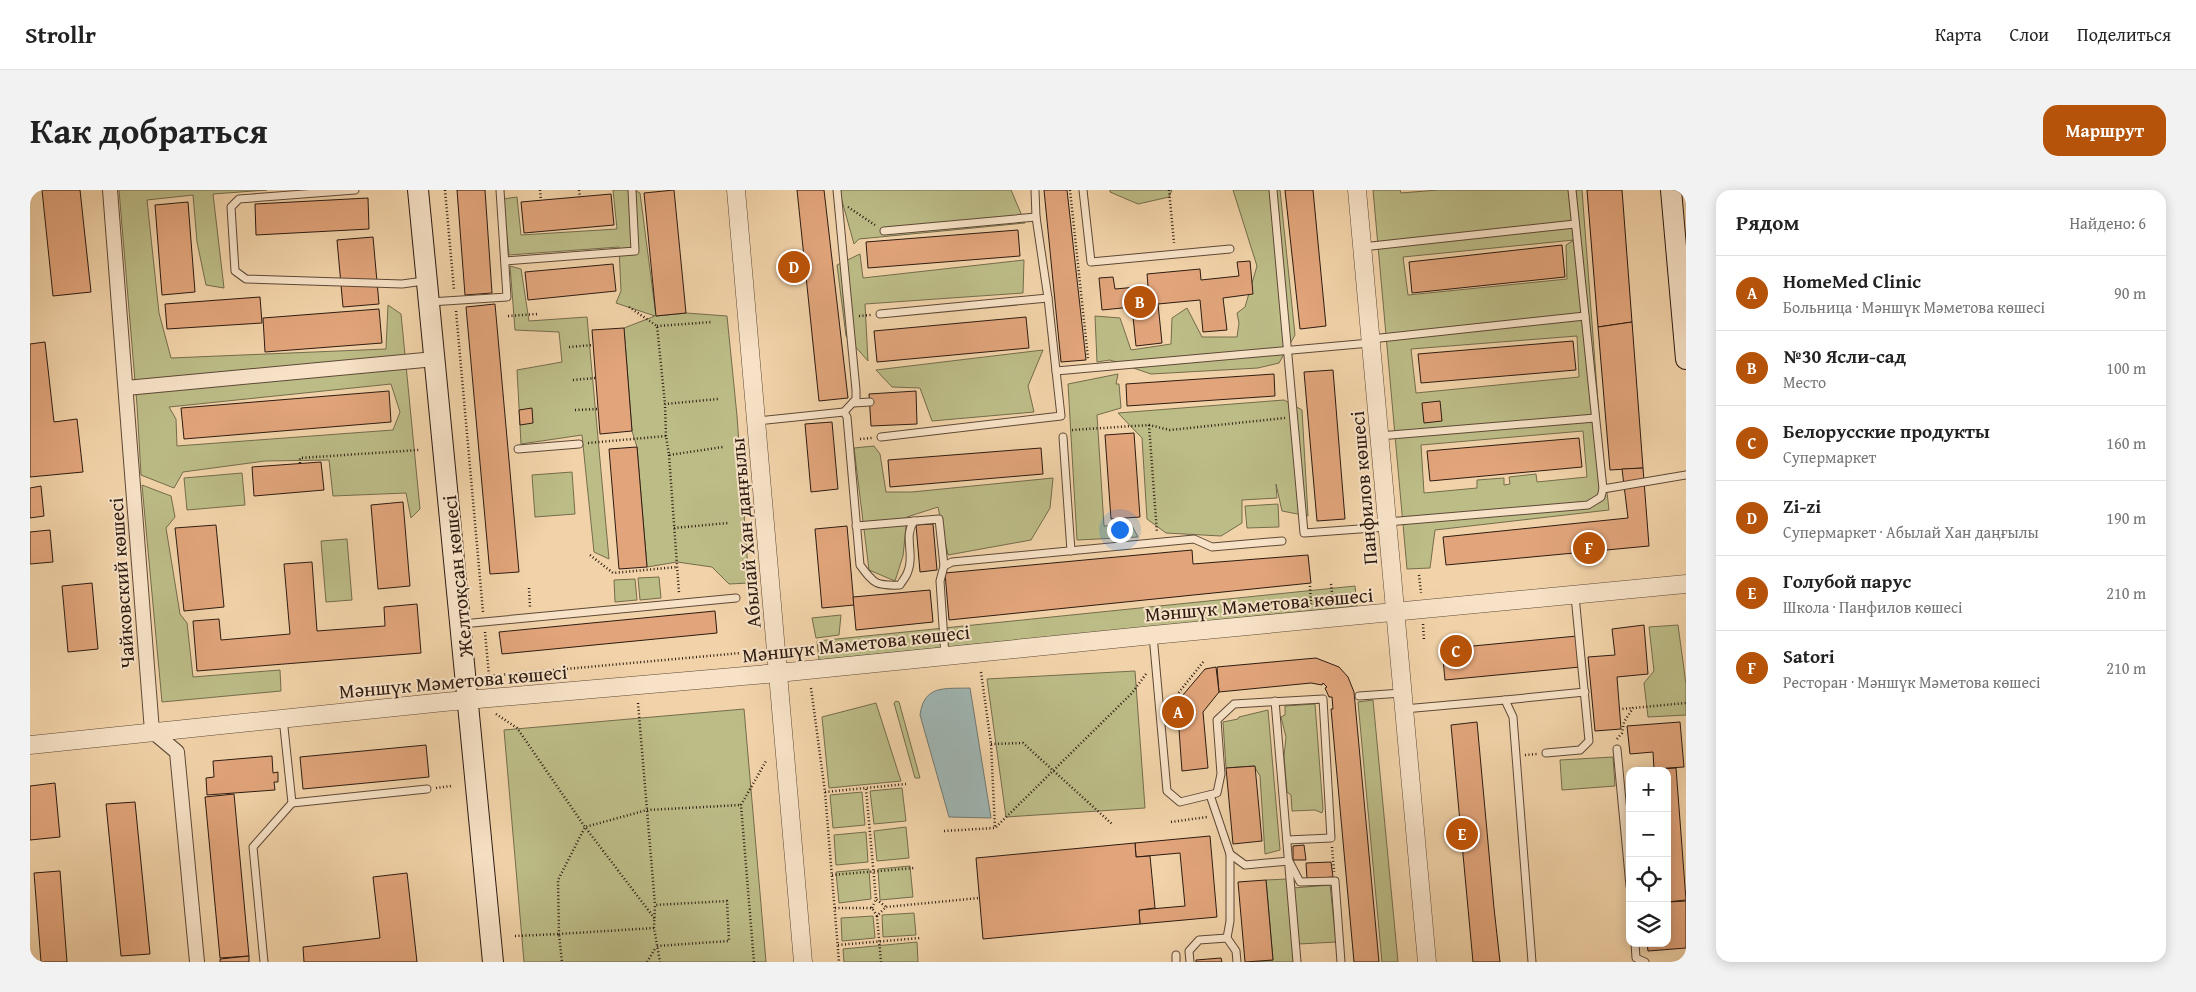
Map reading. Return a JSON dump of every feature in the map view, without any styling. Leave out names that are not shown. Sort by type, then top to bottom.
[{"type":"main road","name":"Желтоқсан көшесі","points":[[418,190],[462,624],[493,962]]},
{"type":"main road","points":[[1671,190],[1686,359]]},
{"type":"street","name":"Чайковский көшесі","points":[[110,190],[152,731]]},
{"type":"street","name":"Абылай Хан даңғылы","points":[[736,190],[803,962]]},
{"type":"street","name":"Панфилов көшесі","points":[[1357,190],[1427,962]]},
{"type":"street","points":[[126,388],[435,359]]},
{"type":"street","name":"Мәншүк Мәметова көшесі","points":[[30,745],[283,718],[778,673],[1686,584]]},
{"type":"street","points":[[152,731],[177,752],[197,962]]},
{"type":"lane","points":[[355,190],[239,200],[231,206],[235,271],[246,279],[402,284],[427,281]]},
{"type":"lane","points":[[429,302],[507,297],[500,190]]},
{"type":"lane","points":[[505,261],[636,251],[632,190]]},
{"type":"lane","points":[[756,421],[844,412],[856,399],[837,190]]},
{"type":"lane","points":[[881,438],[1061,416],[1048,298],[1036,217],[1035,190]]},
{"type":"lane","points":[[1083,190],[1091,262],[1230,249]]},
{"type":"lane","points":[[1272,190],[1304,533],[1588,505],[1600,497],[1603,489],[1572,190]]},
{"type":"lane","points":[[884,231],[1036,217]]},
{"type":"lane","points":[[1362,247],[1576,224]]},
{"type":"lane","points":[[880,314],[1048,298]]},
{"type":"lane","points":[[1056,371],[1288,351],[1585,316]]},
{"type":"lane","points":[[853,404],[870,402]]},
{"type":"lane","points":[[844,412],[847,417],[860,565],[870,579],[882,586],[900,585],[908,572],[910,560],[908,529],[914,521]]},
{"type":"lane","points":[[1379,436],[1596,418]]},
{"type":"lane","points":[[1063,437],[1071,552]]},
{"type":"lane","points":[[518,449],[579,444]]},
{"type":"lane","points":[[1603,489],[1686,475]]},
{"type":"lane","points":[[856,526],[939,519],[944,566],[940,581],[946,656]]},
{"type":"lane","points":[[944,566],[952,562],[1071,552],[1194,538],[1212,547],[1282,541]]},
{"type":"lane","points":[[1546,753],[1580,750],[1589,741],[1575,596]]},
{"type":"lane","points":[[462,624],[736,598]]},
{"type":"lane","points":[[1153,635],[1167,790],[1180,802],[1217,793],[1221,774],[1217,720],[1234,704],[1323,699],[1332,838],[1287,840]]},
{"type":"lane","points":[[1359,696],[1403,701],[1505,700],[1585,692]]},
{"type":"lane","points":[[1505,700],[1513,717],[1532,962]]},
{"type":"lane","points":[[1275,702],[1297,962]]},
{"type":"lane","points":[[283,718],[292,803]]},
{"type":"lane","points":[[1617,749],[1627,857]]},
{"type":"lane","points":[[264,962],[253,847],[292,803],[427,789]]},
{"type":"lane","points":[[1210,795],[1230,854],[1230,921],[1227,938],[1236,951],[1236,962]]},
{"type":"lane","points":[[1230,854],[1245,865],[1289,862]]},
{"type":"lane","points":[[1289,862],[1300,882],[1335,880],[1341,962]]},
{"type":"lane","points":[[1190,962],[1189,951],[1199,940],[1227,938]]},
{"type":"lane","points":[[1635,947],[1636,958],[1645,962]]},
{"type":"path","points":[[445,190],[489,676],[741,653]]},
{"type":"path","points":[[540,190],[541,200]]},
{"type":"path","points":[[580,190],[580,196]]},
{"type":"path","points":[[1070,190],[1089,368]]},
{"type":"path","points":[[1169,190],[1175,254]]},
{"type":"path","points":[[839,200],[884,231]]},
{"type":"path","points":[[629,307],[657,326],[712,322]]},
{"type":"path","points":[[508,316],[538,314]]},
{"type":"path","points":[[850,317],[880,314]]},
{"type":"path","points":[[657,326],[665,404],[680,604]]},
{"type":"path","points":[[569,347],[593,345]]},
{"type":"path","points":[[572,380],[595,378]]},
{"type":"path","points":[[665,404],[718,399]]},
{"type":"path","points":[[575,410],[598,409]]},
{"type":"path","points":[[1072,430],[1149,425],[1170,430],[1294,417]]},
{"type":"path","points":[[1149,425],[1158,542]]},
{"type":"path","points":[[579,444],[666,436]]},
{"type":"path","points":[[849,440],[881,438]]},
{"type":"path","points":[[669,455],[723,447]]},
{"type":"path","points":[[300,463],[300,458],[419,450]]},
{"type":"path","points":[[674,528],[728,523]]},
{"type":"path","points":[[590,555],[613,573],[677,567]]},
{"type":"path","points":[[529,588],[531,618]]},
{"type":"path","points":[[944,831],[995,828],[1132,693],[1156,661]]},
{"type":"path","points":[[1174,727],[1172,701],[1204,661]]},
{"type":"path","points":[[981,672],[991,744],[995,828]]},
{"type":"path","points":[[811,688],[825,792],[839,962]]},
{"type":"path","points":[[638,703],[656,919],[654,928],[660,962]]},
{"type":"path","points":[[1619,709],[1686,703]]},
{"type":"path","points":[[1617,749],[1610,747],[1622,733],[1624,722],[1633,708]]},
{"type":"path","points":[[495,713],[517,728],[584,828],[656,919]]},
{"type":"path","points":[[991,744],[1023,743],[1112,824]]},
{"type":"path","points":[[1516,756],[1546,753]]},
{"type":"path","points":[[754,962],[741,805],[766,761]]},
{"type":"path","points":[[825,792],[906,784]]},
{"type":"path","points":[[427,789],[451,786]]},
{"type":"path","points":[[866,788],[876,899],[872,908]]},
{"type":"path","points":[[562,962],[559,934],[558,880],[584,828],[647,810],[741,805]]},
{"type":"path","points":[[1171,822],[1218,816]]},
{"type":"path","points":[[1332,838],[1335,880]]},
{"type":"path","points":[[832,875],[914,868]]},
{"type":"path","points":[[877,916],[886,907],[979,898]]},
{"type":"path","points":[[876,899],[886,907]]},
{"type":"path","points":[[655,906],[727,901],[729,942],[657,946]]},
{"type":"path","points":[[835,908],[872,908]]},
{"type":"path","points":[[872,908],[877,916],[881,962]]},
{"type":"path","points":[[515,936],[654,928]]},
{"type":"path","points":[[838,945],[920,938]]},
{"type":"path","points":[[647,962],[657,946]]},
{"type":"green space","points":[[119,190],[267,190],[213,194],[224,288],[206,285],[197,242],[193,195],[147,200],[159,313],[171,358],[386,349],[388,305],[401,314],[420,509],[411,518],[406,493],[333,496],[329,460],[265,461],[183,472],[174,488],[141,475]],"holes":[[[391,384],[400,412],[393,430],[177,446],[176,419],[169,407]]]},
{"type":"green space","points":[[613,190],[634,190],[640,193],[656,316],[686,313],[727,316],[737,416],[749,583],[729,584],[712,567],[677,562],[647,567],[637,447],[632,431],[624,328],[655,316],[616,303],[621,291],[619,247],[509,255],[503,199],[517,197],[521,235],[617,229]]},
{"type":"green space","points":[[839,190],[1011,190],[1025,223],[859,239],[854,244]]},
{"type":"green space","points":[[1110,190],[1172,190],[1169,197],[1138,204],[1110,192]]},
{"type":"green space","points":[[1233,190],[1280,190],[1295,335],[1279,363],[1258,368],[1151,374],[1110,360],[1097,362],[1095,316],[1120,318],[1131,350],[1171,344],[1172,318],[1187,308],[1202,337],[1237,337],[1239,323],[1237,313],[1245,307],[1257,266]]},
{"type":"green space","points":[[1373,190],[1400,190],[1401,193],[1438,190],[1582,190],[1600,429],[1609,510],[1435,530],[1430,568],[1407,569]],"holes":[[[1574,240],[1566,245],[1567,279],[1408,295],[1403,257]],[[1577,336],[1579,377],[1416,393],[1411,349]],[[1583,431],[1587,477],[1537,482],[1536,474],[1509,477],[1510,484],[1504,485],[1504,478],[1477,480],[1477,488],[1424,493],[1421,445]]]},
{"type":"green space","points":[[860,254],[863,278],[1024,260],[1023,293],[865,304],[868,361],[846,336],[837,265]]},
{"type":"green space","points":[[510,266],[521,269],[529,321],[587,317],[609,559],[594,552],[582,435],[521,444],[517,370],[562,362],[559,332],[515,330]]},
{"type":"green space","points":[[1043,350],[1028,386],[1034,412],[932,421],[920,388],[892,387],[876,370]]},
{"type":"green space","points":[[1118,374],[1116,384],[1119,384],[1121,408],[1097,415],[1104,526],[1131,524],[1138,537],[1077,540],[1068,384]]},
{"type":"green space","points":[[1284,400],[1302,410],[1308,516],[1282,511],[1276,484],[1277,498],[1242,500],[1242,523],[1221,536],[1166,533],[1147,519],[1142,438],[1118,413]]},
{"type":"green space","points":[[874,446],[880,454],[886,492],[912,492],[1053,478],[1050,508],[1031,540],[948,555],[938,507],[907,517],[903,556],[895,581],[869,570],[854,448]]},
{"type":"green space","points":[[572,472],[575,514],[535,517],[532,475]]},
{"type":"green space","points":[[242,473],[245,505],[187,510],[184,478]]},
{"type":"green space","points":[[142,485],[171,496],[175,517],[166,528],[180,614],[187,623],[193,677],[280,670],[281,691],[162,702]]},
{"type":"green space","points":[[1278,504],[1279,527],[1247,528],[1245,506]]},
{"type":"green space","points":[[347,539],[352,600],[326,602],[321,541]]},
{"type":"green space","points":[[659,577],[661,598],[640,600],[638,578]]},
{"type":"green space","points":[[635,579],[637,600],[615,602],[614,580]]},
{"type":"green space","points":[[1355,586],[1357,606],[819,660],[817,641]]},
{"type":"green space","points":[[841,615],[839,635],[816,638],[812,618]]},
{"type":"green space","points":[[1678,625],[1686,684],[1686,715],[1648,717],[1644,683],[1654,671],[1649,627]]},
{"type":"green space","points":[[1135,671],[1145,808],[1006,817],[987,679]]},
{"type":"green space","points":[[1373,700],[1398,962],[1382,962],[1358,702]]},
{"type":"green space","points":[[896,701],[899,702],[920,778],[915,778],[894,703]]},
{"type":"green space","points":[[876,703],[901,781],[829,788],[822,717]]},
{"type":"green space","points":[[1315,704],[1323,809],[1322,813],[1315,810],[1292,811],[1291,795],[1287,792],[1284,756],[1286,737],[1281,717],[1285,715],[1285,706]]},
{"type":"green space","points":[[744,709],[766,962],[524,962],[504,730]]},
{"type":"green space","points":[[1268,710],[1280,850],[1265,854],[1260,776],[1254,766],[1226,768],[1223,722]]},
{"type":"green space","points":[[1613,757],[1615,786],[1562,790],[1560,760]]},
{"type":"green space","points":[[902,788],[906,821],[874,824],[870,791]]},
{"type":"green space","points":[[862,792],[865,825],[833,828],[830,795]]},
{"type":"green space","points":[[906,827],[909,858],[877,861],[874,831]]},
{"type":"green space","points":[[866,832],[868,862],[836,865],[834,835]]},
{"type":"green space","points":[[910,866],[913,897],[880,900],[878,869]]},
{"type":"green space","points":[[869,869],[871,899],[839,903],[836,872]]},
{"type":"green space","points":[[1287,879],[1294,962],[1250,962],[1273,960],[1266,880]]},
{"type":"green space","points":[[1330,885],[1336,942],[1299,944],[1293,888]]},
{"type":"green space","points":[[914,913],[916,935],[883,937],[882,915]]},
{"type":"green space","points":[[873,916],[875,938],[842,941],[841,918]]},
{"type":"green space","points":[[917,942],[918,962],[844,962],[843,949]]},
{"type":"water","points":[[970,688],[991,818],[949,817],[920,715],[922,705],[931,693],[945,689]]},
{"type":"building","points":[[42,190],[80,190],[91,292],[53,296]]},
{"type":"building","points":[[457,190],[485,190],[492,293],[465,295]]},
{"type":"building","points":[[674,190],[686,313],[656,316],[644,193]]},
{"type":"building","points":[[797,190],[824,190],[848,398],[819,401]]},
{"type":"building","points":[[1044,190],[1067,190],[1086,360],[1061,362]]},
{"type":"building","points":[[1285,190],[1313,190],[1326,326],[1300,329]]},
{"type":"building","points":[[1587,190],[1622,190],[1632,322],[1598,327]]},
{"type":"building","points":[[611,194],[614,225],[524,233],[521,202]]},
{"type":"building","points":[[368,198],[369,229],[256,235],[255,204]]},
{"type":"building","points":[[188,202],[195,292],[162,295],[155,205]]},
{"type":"building","points":[[1018,230],[1020,256],[868,268],[866,242]]},
{"type":"building","points":[[373,237],[379,304],[343,307],[337,240]]},
{"type":"building","points":[[1562,245],[1565,277],[1412,293],[1409,262]]},
{"type":"building","points":[[1250,261],[1253,294],[1223,298],[1227,330],[1203,332],[1200,300],[1158,304],[1162,343],[1136,346],[1132,307],[1102,310],[1099,278],[1113,277],[1115,289],[1148,286],[1147,274],[1200,269],[1201,280],[1239,276],[1237,262]]},
{"type":"building","points":[[613,264],[616,291],[528,300],[525,272]]},
{"type":"building","points":[[260,297],[262,323],[167,329],[165,304]]},
{"type":"building","points":[[495,304],[519,572],[490,574],[466,307]]},
{"type":"building","points":[[379,309],[382,343],[265,352],[263,318]]},
{"type":"building","points":[[1026,317],[1029,348],[877,362],[874,331]]},
{"type":"building","points":[[1632,322],[1643,468],[1610,470],[1598,327]]},
{"type":"building","points":[[624,328],[632,431],[600,434],[592,330]]},
{"type":"building","points":[[1573,341],[1576,370],[1421,383],[1418,354]]},
{"type":"building","points":[[45,342],[54,422],[77,419],[83,472],[30,477],[30,344]]},
{"type":"building","points":[[1333,370],[1345,519],[1317,521],[1304,372]]},
{"type":"building","points":[[1274,374],[1275,396],[1127,406],[1126,384]]},
{"type":"building","points":[[389,391],[391,422],[184,439],[181,408]]},
{"type":"building","points":[[916,391],[917,424],[871,426],[869,394]]},
{"type":"building","points":[[1440,401],[1442,421],[1424,423],[1422,403]]},
{"type":"building","points":[[532,408],[533,423],[520,425],[519,410]]},
{"type":"building","points":[[832,422],[838,489],[811,492],[805,424]]},
{"type":"building","points":[[1134,433],[1140,517],[1111,519],[1105,435]]},
{"type":"building","points":[[1579,438],[1582,467],[1430,481],[1427,451]]},
{"type":"building","points":[[637,447],[647,567],[619,569],[609,449]]},
{"type":"building","points":[[1041,448],[1043,474],[890,487],[888,460]]},
{"type":"building","points":[[321,462],[324,490],[254,496],[252,467]]},
{"type":"building","points":[[1643,468],[1649,546],[1446,565],[1443,537],[1628,518],[1622,469]]},
{"type":"building","points":[[41,486],[44,516],[30,518],[30,488]]},
{"type":"building","points":[[403,502],[410,586],[378,589],[371,505]]},
{"type":"building","points":[[933,524],[937,570],[920,572],[916,525]]},
{"type":"building","points":[[216,525],[224,607],[184,611],[175,528]]},
{"type":"building","points":[[847,526],[854,605],[822,608],[815,529]]},
{"type":"building","points":[[50,530],[53,562],[30,564],[30,532]]},
{"type":"building","points":[[1192,550],[1193,564],[1308,555],[1311,583],[949,620],[945,573]]},
{"type":"building","points":[[312,562],[317,631],[385,626],[384,607],[417,604],[421,653],[197,671],[193,621],[219,619],[221,640],[290,634],[284,564]]},
{"type":"building","points":[[92,583],[98,649],[68,652],[62,586]]},
{"type":"building","points":[[930,590],[933,622],[856,630],[853,597]]},
{"type":"building","points":[[715,611],[717,633],[502,654],[499,632]]},
{"type":"building","points":[[1644,625],[1648,674],[1617,677],[1621,729],[1595,731],[1588,657],[1615,655],[1612,629]]},
{"type":"building","points":[[1577,636],[1580,667],[1445,680],[1442,649]]},
{"type":"building","points":[[1316,658],[1339,667],[1348,677],[1354,692],[1379,962],[1354,962],[1331,709],[1333,709],[1332,697],[1329,697],[1325,688],[1327,687],[1323,683],[1322,685],[1311,683],[1219,692],[1217,667]]},
{"type":"building","points":[[1216,667],[1219,692],[1203,712],[1208,768],[1182,771],[1177,702],[1205,669]]},
{"type":"building","points":[[1477,722],[1500,962],[1473,962],[1451,725]]},
{"type":"building","points":[[1680,722],[1684,767],[1654,767],[1653,752],[1630,754],[1627,726]]},
{"type":"building","points":[[426,745],[429,777],[303,789],[300,757]]},
{"type":"building","points":[[272,756],[273,773],[278,772],[278,782],[274,782],[275,790],[207,795],[206,778],[214,777],[213,761]]},
{"type":"building","points":[[1255,766],[1262,841],[1233,844],[1226,768]]},
{"type":"building","points":[[1671,768],[1676,768],[1686,900],[1671,902],[1671,812]]},
{"type":"building","points":[[55,783],[60,837],[30,840],[30,786]]},
{"type":"building","points":[[234,794],[249,956],[220,958],[205,797]]},
{"type":"building","points":[[135,802],[150,954],[121,956],[106,804]]},
{"type":"building","points":[[1210,836],[1217,917],[1140,924],[1139,910],[1185,906],[1180,853],[1136,857],[1135,843]]},
{"type":"building","points":[[1135,843],[1136,857],[1150,856],[1155,908],[1139,910],[1140,924],[983,939],[976,858]]},
{"type":"building","points":[[1304,845],[1306,860],[1293,860],[1293,846]]},
{"type":"building","points":[[1331,862],[1333,877],[1307,879],[1306,863]]},
{"type":"building","points":[[60,871],[67,962],[41,962],[34,873]]},
{"type":"building","points":[[407,873],[417,962],[304,962],[303,947],[380,938],[373,877]]},
{"type":"building","points":[[1266,880],[1273,960],[1245,962],[1238,882]]},
{"type":"building","points":[[1686,901],[1686,948],[1648,951],[1648,947],[1671,947],[1671,902]]},
{"type":"building","points":[[249,956],[249,962],[220,962],[220,959]]},
{"type":"building","points":[[1221,958],[1222,962],[1196,962],[1196,960]]},
{"type":"place","name":"Zi-zi","points":[[794,267]]},
{"type":"place","name":"№30 Ясли-сад","points":[[1140,302]]},
{"type":"place","name":"Satori","points":[[1589,548]]},
{"type":"place","name":"Белорусские продукты","points":[[1456,651]]},
{"type":"place","name":"HomeMed Clinic","points":[[1178,712]]},
{"type":"place","name":"Голубой парус","points":[[1462,834]]}]
